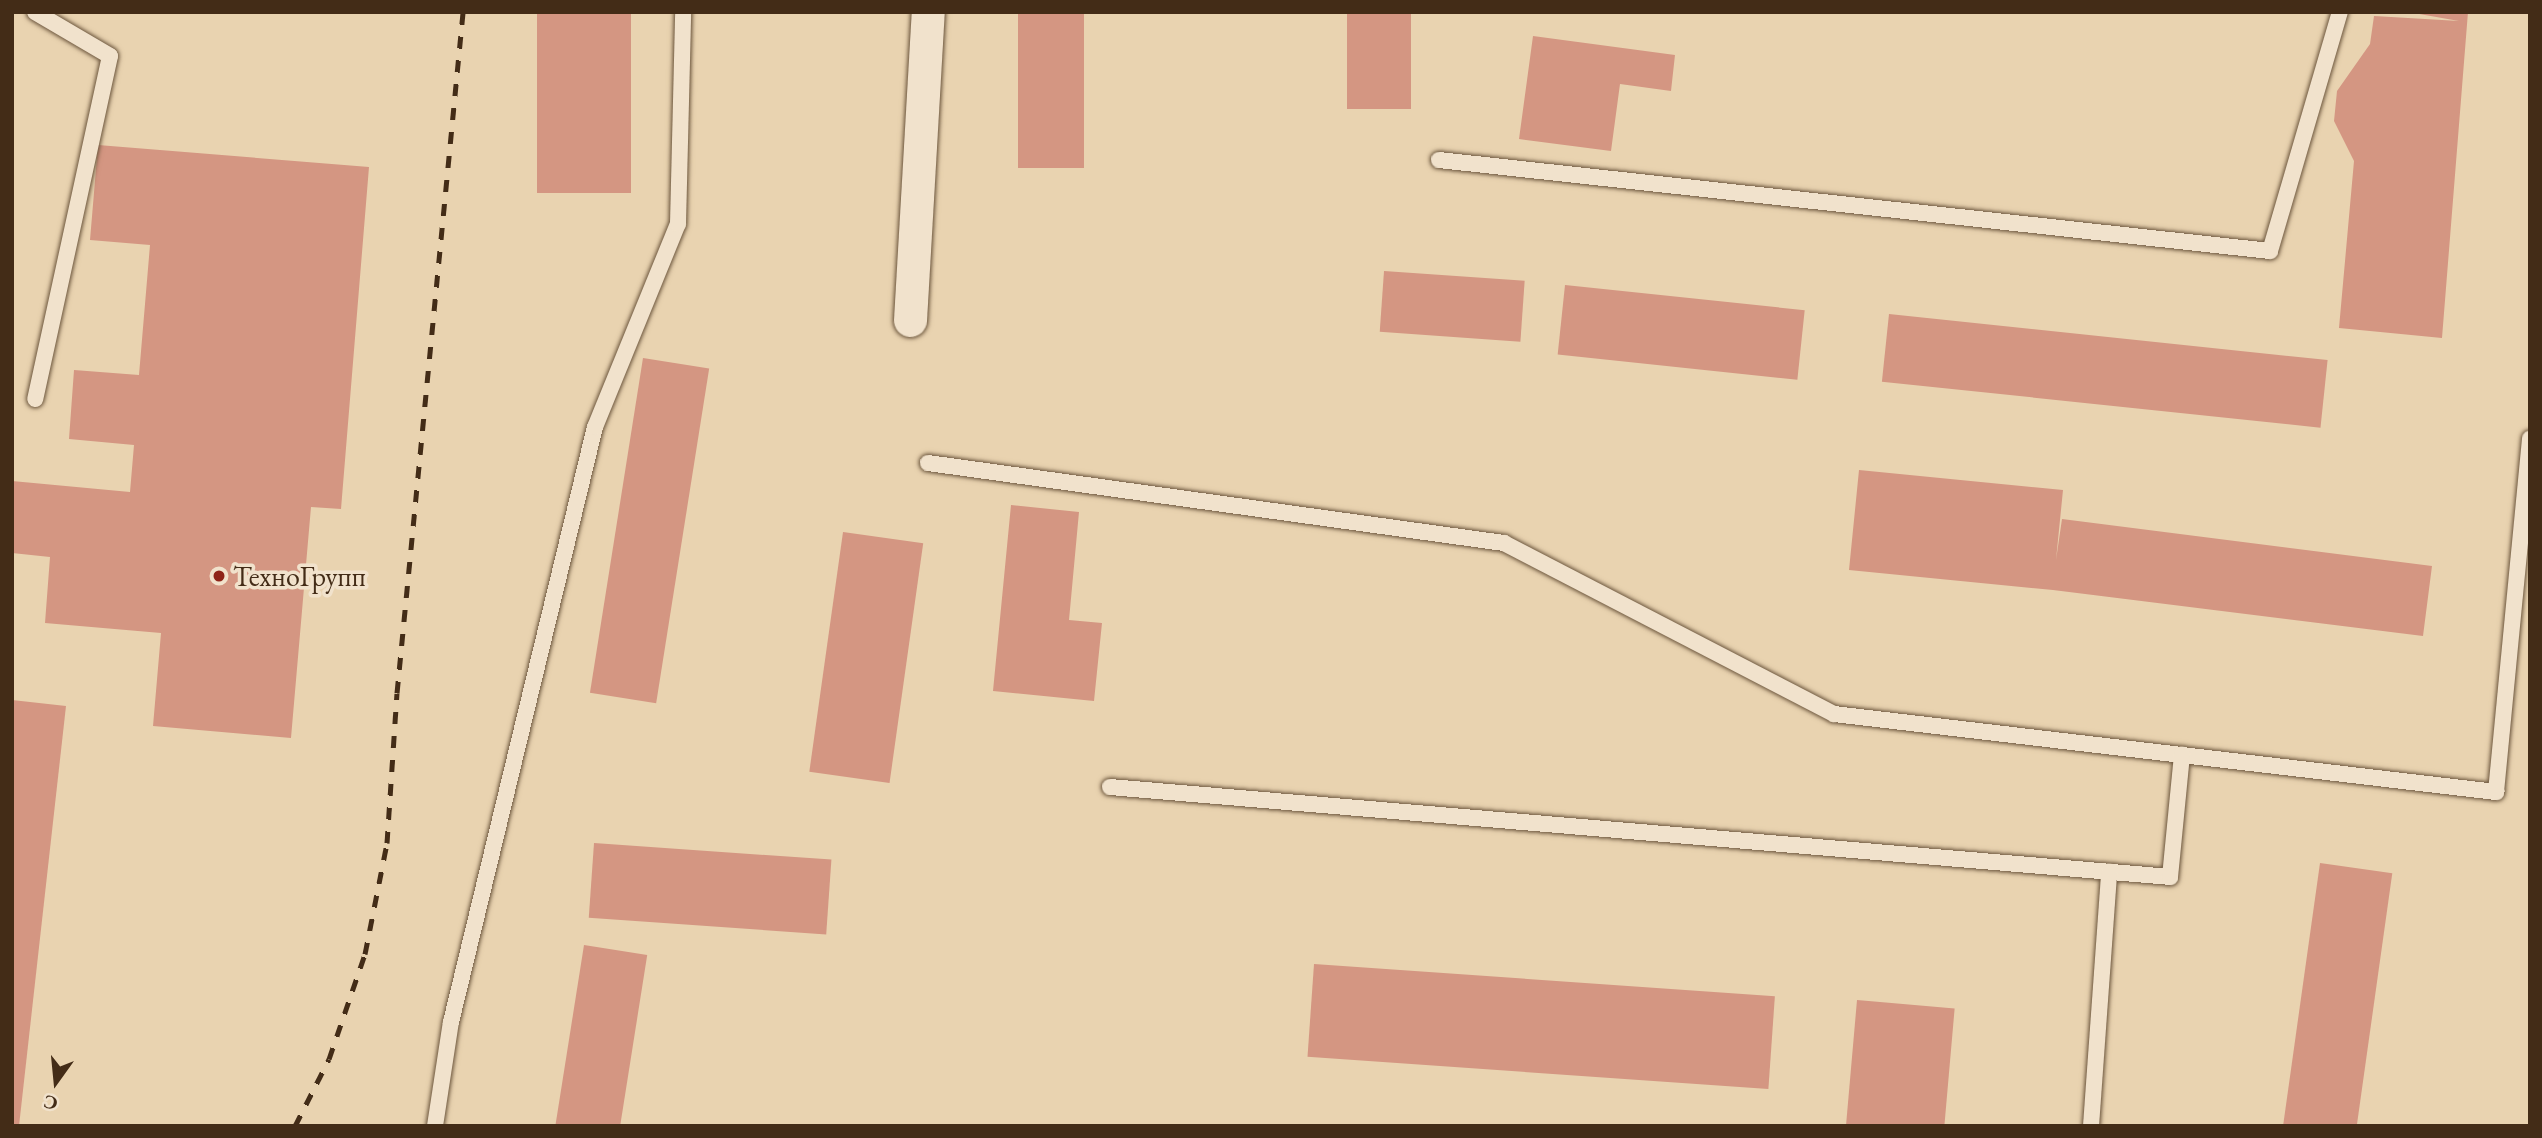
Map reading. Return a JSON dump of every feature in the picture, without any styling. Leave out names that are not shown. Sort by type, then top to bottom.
[{"type":"street","points":[[910,320],[928,12]]},
{"type":"lane","points":[[34,12],[110,56],[35,399]]},
{"type":"lane","points":[[435,1126],[451,1022],[595,427],[678,224],[683,12]]},
{"type":"lane","points":[[1439,160],[2270,251],[2340,12]]},
{"type":"lane","points":[[928,463],[1504,543],[1834,714],[2496,792],[2530,439]]},
{"type":"lane","points":[[1110,787],[2170,877],[2182,755]]},
{"type":"lane","points":[[2091,1126],[2109,872]]},
{"type":"building","points":[[537,12],[631,12],[631,193],[537,193]]},
{"type":"building","points":[[1018,12],[1084,12],[1084,168],[1018,168]]},
{"type":"building","points":[[1347,12],[1411,12],[1411,109],[1347,109]]},
{"type":"building","points":[[2408,12],[2468,12],[2442,338],[2339,328],[2354,161],[2334,121],[2337,91],[2370,44],[2374,16],[2459,21]]},
{"type":"building","points":[[1533,36],[1675,55],[1671,91],[1620,84],[1611,151],[1519,139]]},
{"type":"building","points":[[98,145],[369,167],[341,509],[311,507],[291,738],[153,726],[161,633],[45,623],[50,557],[12,553],[12,481],[130,492],[134,445],[69,439],[74,370],[139,375],[150,245],[90,240]]},
{"type":"building","points":[[1384,271],[1525,281],[1520,342],[1380,332]]},
{"type":"building","points":[[1565,285],[1805,310],[1797,380],[1558,355]]},
{"type":"building","points":[[1889,314],[2328,360],[2320,428],[1882,382]]},
{"type":"building","points":[[643,358],[709,368],[656,703],[590,693]]},
{"type":"building","points":[[1859,470],[2063,490],[2056,560],[2062,519],[2432,566],[2423,636],[2053,590],[1849,570]]},
{"type":"building","points":[[1011,505],[1079,512],[1069,620],[1102,623],[1094,701],[993,691]]},
{"type":"building","points":[[843,532],[923,543],[890,783],[809,772]]},
{"type":"building","points":[[12,700],[66,706],[19,1126],[12,1126]]},
{"type":"building","points":[[594,843],[831,860],[826,934],[589,918]]},
{"type":"building","points":[[2320,863],[2392,873],[2357,1126],[2283,1126]]},
{"type":"building","points":[[584,945],[647,955],[620,1126],[555,1126]]},
{"type":"building","points":[[1314,964],[1775,996],[1768,1089],[1308,1057]]},
{"type":"building","points":[[1857,1000],[1955,1009],[1944,1126],[1846,1126]]},
{"type":"railway","points":[[295,1126],[329,1059],[365,954],[387,843],[397,693],[463,12]]},
{"type":"place","name":"ТехноГрупп","points":[[219,576]]}]
